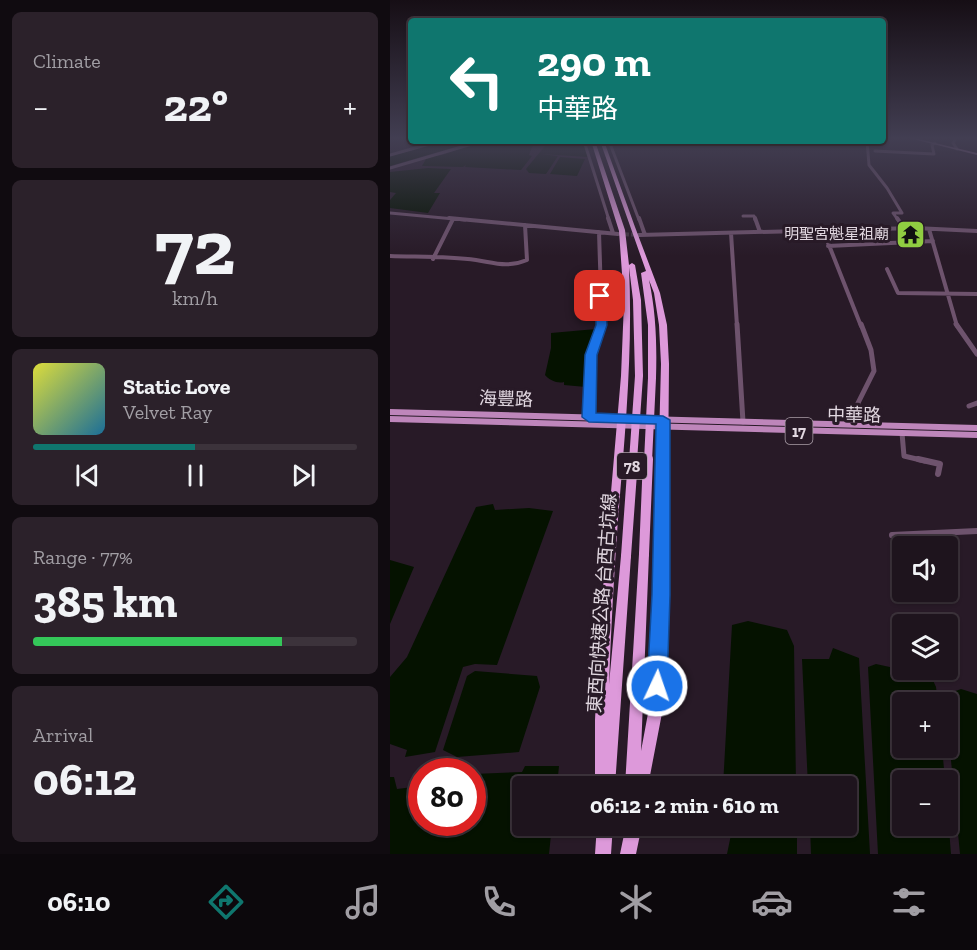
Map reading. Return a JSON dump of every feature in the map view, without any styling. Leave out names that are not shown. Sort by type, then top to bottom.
[{"type":"highway","name":"東西向快速公路 台西古坑線","points":[[605,177],[648,291],[653,334],[633,776]]},
{"type":"highway","name":"東西向快速公路 台西古坑線","points":[[609,776],[639,376],[637,300],[622,202],[614,177]]},
{"type":"highway","points":[[602,776],[601,710],[607,593],[622,422],[628,306],[625,232]]},
{"type":"highway","points":[[625,232],[657,293],[663,325],[665,364],[661,595],[656,708],[643,776]]},
{"type":"highway","points":[[602,854],[603,836]]},
{"type":"highway","points":[[628,854],[630,836]]},
{"type":"main road","name":"海豐路","points":[[390,412],[589,417],[622,422]]},
{"type":"main road","name":"海豐路","points":[[390,419],[622,422]]},
{"type":"main road","name":"中華路","points":[[622,422],[977,435]]},
{"type":"main road","name":"中華路","points":[[663,424],[743,422],[977,428]]},
{"type":"street","points":[[600,177],[625,232]]},
{"type":"street","points":[[623,177],[645,235]]},
{"type":"street","points":[[879,177],[902,213],[893,213],[904,228]]},
{"type":"street","points":[[390,213],[645,235],[904,228],[977,231]]},
{"type":"street","points":[[743,216],[754,216],[760,232]]},
{"type":"street","points":[[433,259],[453,219]]},
{"type":"street","points":[[390,256],[478,260],[490,265],[524,261],[527,260],[525,225]]},
{"type":"street","points":[[929,229],[955,323],[977,354]]},
{"type":"street","points":[[823,230],[871,350],[874,371],[858,403],[860,425]]},
{"type":"street","points":[[589,417],[591,355],[602,325],[599,232]]},
{"type":"street","points":[[731,232],[743,422]]},
{"type":"street","points":[[828,246],[933,241]]},
{"type":"street","points":[[887,269],[898,292],[977,294]]},
{"type":"street","points":[[969,406],[977,403]]},
{"type":"street","points":[[902,433],[904,456],[940,464],[938,474]]},
{"type":"street","points":[[892,535],[977,531]]},
{"type":"shaded area","points":[[390,177],[445,177],[434,193],[440,193],[428,213],[390,208],[390,200],[396,193],[390,192]]},
{"type":"shaded area","points":[[596,329],[589,346],[586,387],[564,385],[564,382],[554,381],[545,375],[551,348],[551,333]]},
{"type":"shaded area","points":[[493,504],[495,510],[529,508],[553,511],[497,665],[475,664],[463,667],[435,752],[405,757],[407,750],[390,744],[390,677],[407,657],[476,507]]},
{"type":"shaded area","points":[[390,560],[414,567],[390,624]]},
{"type":"shaded area","points":[[748,621],[787,630],[794,646],[796,776],[724,776],[732,625]]},
{"type":"shaded area","points":[[833,648],[859,658],[870,854],[811,854],[810,836],[857,836],[857,776],[808,776],[802,659],[829,659]]},
{"type":"shaded area","points":[[876,664],[892,667],[892,680],[933,680],[936,687],[937,692],[892,692],[892,758],[943,758],[944,770],[892,770],[892,836],[950,836],[951,854],[878,854],[868,667]]},
{"type":"shaded area","points":[[475,671],[537,676],[540,687],[519,752],[457,757],[443,750],[467,676]]},
{"type":"shaded area","points":[[961,689],[977,694],[977,854],[960,854],[958,770],[952,770],[951,758],[958,758],[958,692],[953,692]]},
{"type":"shaded area","points":[[525,766],[559,766],[558,776],[512,776],[512,836],[551,836],[549,854],[390,854],[390,777],[394,777],[397,789],[408,788],[408,836],[486,836],[486,773],[522,772]]},
{"type":"shaded area","points":[[731,836],[797,836],[797,854],[727,854]]},
{"type":"tunnel","points":[[619,234],[639,235]]},
{"type":"place","name":"明聖宮魁星祖廟","points":[[910,234]]},
{"type":"route","points":[[600,296],[602,325],[591,355],[589,417],[663,420],[661,595],[657,686]]}]
